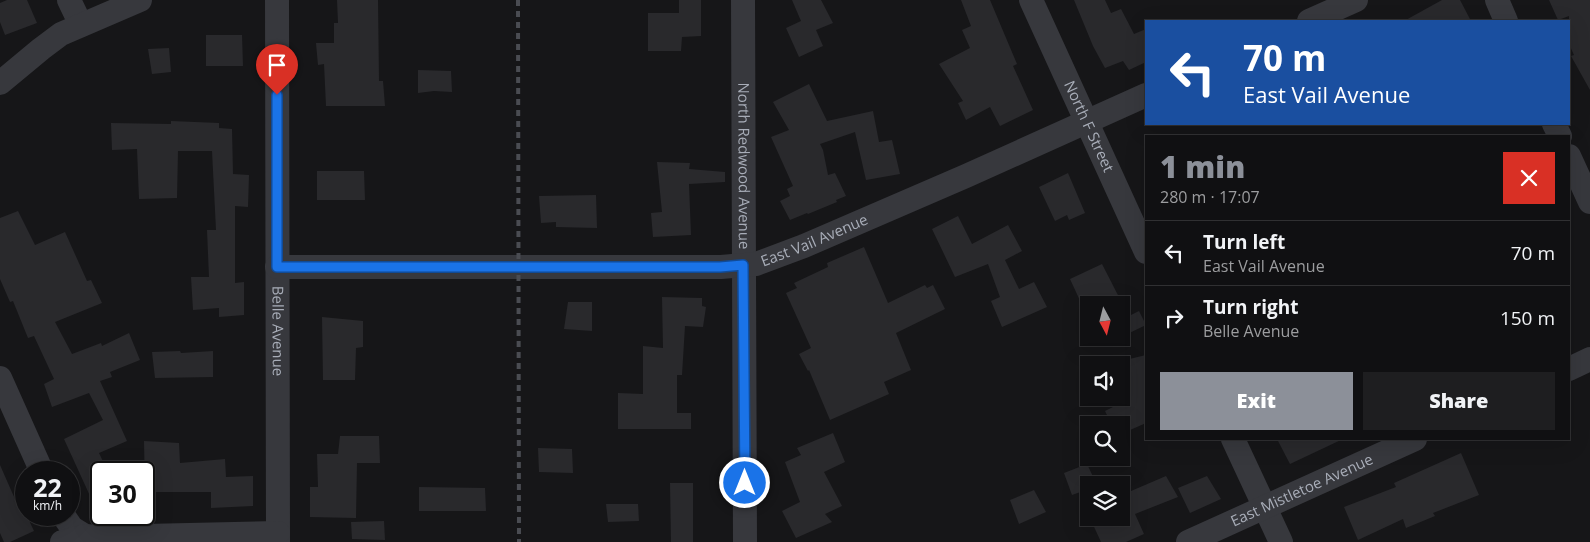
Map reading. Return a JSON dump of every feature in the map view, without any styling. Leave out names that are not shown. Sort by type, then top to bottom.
[{"type":"street","points":[[69,0],[81,26]]},
{"type":"street","points":[[0,83],[61,34],[140,0]]},
{"type":"street","name":"Belle Avenue","points":[[277,0],[278,538]]},
{"type":"street","name":"North Redwood Avenue","points":[[743,0],[745,542]]},
{"type":"street","name":"North F Street","points":[[1031,0],[1145,250]]},
{"type":"street","points":[[1311,20],[1356,0]]},
{"type":"street","points":[[1497,0],[1506,20]]},
{"type":"street","name":"East Vail Avenue","points":[[277,267],[720,267],[756,264],[804,246],[966,176],[1145,95]]},
{"type":"street","points":[[1570,158],[1590,202]]},
{"type":"street","points":[[1570,369],[1590,359]]},
{"type":"street","points":[[0,378],[37,461]]},
{"type":"street","points":[[1233,440],[1281,542]]},
{"type":"street","name":"East Mistletoe Avenue","points":[[1188,542],[1413,440]]},
{"type":"street","points":[[71,526],[86,536]]},
{"type":"street","points":[[62,542],[86,536],[278,538]]},
{"type":"building","points":[[7,0],[27,0],[37,23],[5,35],[0,22],[0,3]]},
{"type":"building","points":[[337,0],[378,0],[379,81],[383,81],[385,106],[326,106],[324,64],[318,65],[316,43],[334,43],[334,23],[338,23]]},
{"type":"building","points":[[679,0],[701,0],[701,36],[682,37],[681,51],[648,51],[648,13],[679,13]]},
{"type":"building","points":[[792,0],[821,0],[833,23],[816,30],[823,46],[799,57],[786,28],[801,21]]},
{"type":"building","points":[[961,0],[990,0],[1017,64],[1013,66],[1033,110],[1000,126],[990,107],[966,120],[958,103],[963,101],[939,64],[970,48],[962,30],[971,26]]},
{"type":"building","points":[[1074,0],[1105,0],[1111,13],[1121,9],[1134,34],[1145,29],[1145,62],[1129,70],[1123,61],[1105,68],[1093,46]]},
{"type":"building","points":[[1442,0],[1460,0],[1470,20],[1406,20]]},
{"type":"building","points":[[1549,0],[1590,0],[1590,90],[1571,56],[1574,55],[1570,46],[1569,16],[1558,20]]},
{"type":"building","points":[[206,35],[242,35],[243,66],[206,66]]},
{"type":"building","points":[[169,48],[171,72],[152,74],[148,49]]},
{"type":"building","points":[[418,70],[451,71],[452,92],[434,91],[418,93]]},
{"type":"building","points":[[809,84],[827,121],[873,111],[879,142],[892,140],[900,174],[866,180],[855,132],[820,144],[828,175],[835,173],[846,196],[836,200],[837,202],[790,220],[780,201],[790,196],[787,189],[793,186],[771,137],[789,130],[773,102]]},
{"type":"building","points":[[171,121],[219,123],[219,128],[232,129],[233,174],[249,175],[248,207],[235,206],[235,283],[244,282],[244,315],[219,317],[219,308],[193,310],[191,277],[209,277],[207,230],[216,230],[212,151],[178,151],[177,198],[139,199],[137,149],[112,150],[111,123],[171,124]]},
{"type":"building","points":[[657,162],[690,163],[689,169],[725,172],[725,182],[689,184],[691,235],[653,237],[651,213],[662,212]]},
{"type":"building","points":[[317,171],[364,171],[365,200],[317,200]]},
{"type":"building","points":[[1068,173],[1085,213],[1069,220],[1067,215],[1055,221],[1039,187]]},
{"type":"building","points":[[596,195],[597,228],[556,227],[556,222],[541,223],[539,196]]},
{"type":"building","points":[[18,211],[35,245],[65,232],[87,281],[91,280],[102,303],[55,322],[72,354],[101,343],[102,346],[129,333],[140,360],[110,372],[112,377],[100,381],[127,441],[99,453],[103,461],[90,461],[90,496],[80,474],[80,461],[74,461],[64,439],[103,420],[89,393],[52,407],[44,384],[54,379],[34,336],[28,338],[13,301],[10,302],[0,279],[0,218]]},
{"type":"building","points":[[958,216],[972,244],[1008,225],[1022,251],[1005,260],[1019,289],[1034,282],[1047,307],[1002,327],[991,301],[1000,297],[988,264],[955,277],[932,229]]},
{"type":"building","points":[[864,247],[888,303],[925,285],[927,288],[933,285],[945,309],[896,333],[911,370],[884,382],[889,394],[830,420],[809,370],[799,354],[811,348],[786,293],[797,288],[794,283],[828,267],[827,263]]},
{"type":"building","points":[[1102,264],[1118,296],[1080,296],[1080,301],[1070,279]]},
{"type":"building","points":[[662,297],[702,298],[702,306],[706,307],[703,327],[685,326],[682,375],[677,375],[677,413],[691,413],[691,429],[618,429],[618,393],[643,394],[643,346],[663,348]]},
{"type":"building","points":[[568,302],[592,302],[592,331],[564,329]]},
{"type":"building","points":[[1139,311],[1145,325],[1130,333],[1130,316]]},
{"type":"building","points":[[322,317],[363,321],[363,347],[356,348],[355,380],[323,380]]},
{"type":"building","points":[[180,351],[181,353],[213,351],[213,377],[155,378],[152,352]]},
{"type":"building","points":[[1145,355],[1145,423],[1130,430],[1130,416],[1108,416],[1105,411],[1115,406],[1130,406],[1130,359]]},
{"type":"building","points":[[833,433],[845,462],[824,472],[842,506],[825,514],[832,522],[796,538],[782,511],[800,502],[785,462],[801,455],[797,448]]},
{"type":"building","points":[[340,436],[379,436],[380,463],[357,463],[356,518],[310,517],[310,487],[318,487],[317,454],[338,454]]},
{"type":"building","points":[[1278,440],[1341,440],[1290,464]]},
{"type":"building","points":[[144,441],[179,443],[180,463],[225,459],[226,477],[253,476],[253,506],[211,508],[211,492],[155,492],[155,461],[144,461]]},
{"type":"building","points":[[538,448],[572,449],[573,473],[539,472]]},
{"type":"building","points":[[1461,453],[1479,495],[1433,513],[1435,516],[1406,528],[1403,519],[1358,540],[1344,507],[1396,487],[1394,483]]},
{"type":"building","points":[[0,465],[15,499],[15,526],[32,526],[34,531],[10,542],[4,542],[0,533]]},
{"type":"building","points":[[1082,466],[1088,466],[1093,476],[1080,476],[1080,492],[1072,495],[1064,473]]},
{"type":"building","points":[[1166,476],[1178,497],[1135,514],[1144,534],[1126,542],[1101,542],[1094,526],[1130,526],[1130,491]]},
{"type":"building","points":[[1207,476],[1221,499],[1190,513],[1178,488]]},
{"type":"building","points":[[670,483],[693,483],[693,542],[671,542]]},
{"type":"building","points":[[419,487],[485,488],[486,511],[419,511]]},
{"type":"building","points":[[1034,490],[1046,512],[1019,524],[1010,500]]},
{"type":"building","points":[[606,504],[638,504],[639,521],[608,522]]},
{"type":"building","points":[[384,521],[385,540],[352,539],[351,522]]},
{"type":"railway","points":[[518,0],[519,542]]},
{"type":"route","points":[[277,95],[277,267],[720,267],[743,265],[745,483]]}]
